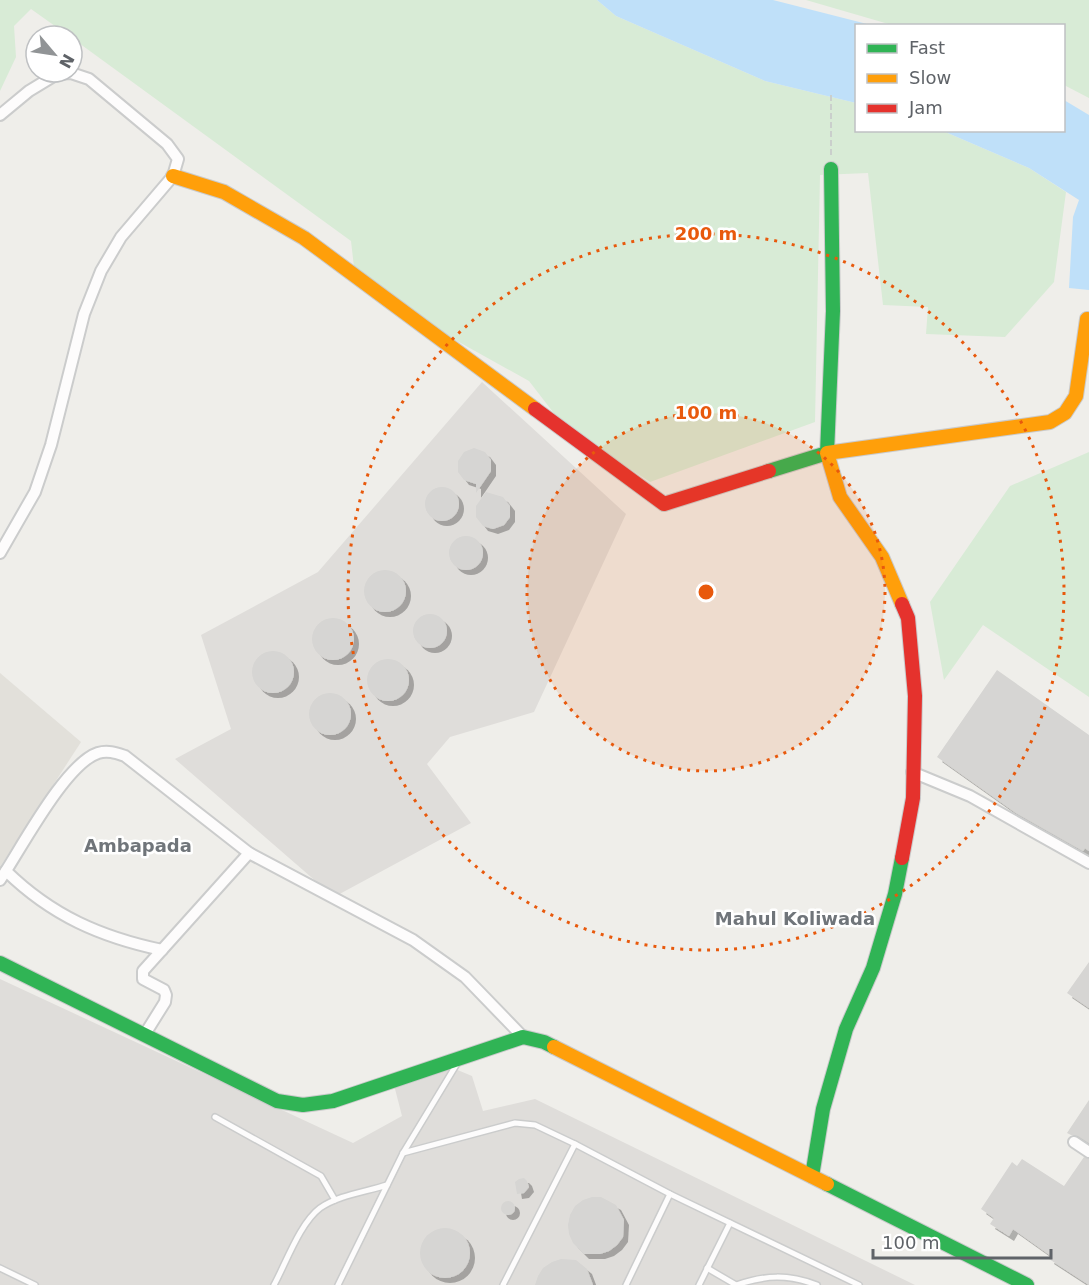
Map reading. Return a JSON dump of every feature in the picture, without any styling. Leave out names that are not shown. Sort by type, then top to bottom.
[{"type":"street","points":[[0,115],[29,91],[57,74],[72,73],[89,78],[167,144],[178,159],[173,176],[121,237],[101,271],[84,314],[51,445],[35,492],[2,549]]},
{"type":"street","points":[[812,1176],[823,1109],[846,1029],[873,968],[895,894],[913,798],[915,696],[908,618],[882,557],[840,498],[827,453],[834,216],[831,169]]},
{"type":"street","points":[[173,176],[224,192],[304,237],[664,504],[827,453],[1050,422],[1065,413],[1076,396],[1087,319]]},
{"type":"street","points":[[162,950],[133,944],[90,929],[51,908],[3,876],[60,787],[80,763],[98,753],[110,751],[125,756],[249,853],[413,940],[465,977],[523,1037],[544,1042],[1027,1285]]},
{"type":"street","points":[[912,772],[970,796],[1089,863]]},
{"type":"street","points":[[146,1034],[165,1002],[166,995],[164,990],[142,979],[143,970],[249,853]]},
{"type":"street","points":[[0,963],[146,1034],[234,1081],[277,1101],[303,1105],[333,1101],[523,1037]]},
{"type":"street","points":[[1074,1142],[1089,1152]]},
{"type":"lane","points":[[338,1285],[403,1153],[460,1060]]},
{"type":"lane","points":[[215,1117],[321,1176],[335,1200]]},
{"type":"lane","points":[[403,1153],[514,1123],[535,1125],[670,1194],[859,1285]]},
{"type":"lane","points":[[503,1285],[575,1144]]},
{"type":"lane","points":[[274,1285],[305,1224],[319,1209],[335,1200],[387,1185]]},
{"type":"lane","points":[[626,1285],[670,1194]]},
{"type":"lane","points":[[699,1285],[730,1223]]},
{"type":"lane","points":[[0,1268],[35,1285]]},
{"type":"lane","points":[[707,1268],[735,1285],[759,1277],[787,1276],[817,1285]]},
{"type":"path","points":[[831,95],[831,169]]},
{"type":"shaded area","points":[[482,382],[626,514],[534,712],[450,737],[427,764],[471,823],[334,897],[175,759],[231,729],[201,635],[318,572]]},
{"type":"shaded area","points":[[0,673],[81,742],[0,867]]},
{"type":"shaded area","points":[[0,979],[353,1143],[402,1116],[394,1085],[443,1064],[472,1076],[483,1111],[535,1099],[915,1285],[0,1285]]},
{"type":"green space","points":[[0,0],[597,0],[616,16],[765,81],[855,103],[855,132],[945,132],[1029,168],[1066,192],[1054,282],[1005,337],[926,334],[928,307],[883,305],[868,173],[820,175],[815,422],[650,482],[563,425],[529,381],[432,327],[354,267],[351,241],[84,47],[84,24],[52,24],[31,9],[14,26],[16,57],[0,91]]},
{"type":"green space","points":[[806,0],[1089,0],[1089,98],[1065,86],[1065,24],[889,24]]},
{"type":"green space","points":[[1089,452],[1089,697],[983,625],[944,680],[930,602],[1010,486]]},
{"type":"water","points":[[597,0],[773,0],[867,24],[855,24],[855,103],[765,81],[616,16]]},
{"type":"water","points":[[1065,101],[1089,115],[1089,290],[1069,288],[1073,217],[1079,200],[1029,168],[945,132],[1065,132]]},
{"type":"building","points":[[474,448],[485,452],[491,460],[491,471],[476,493],[476,484],[464,480],[458,472],[458,461],[464,452]]},
{"type":"building","points":[[442,487],[454,492],[459,504],[454,516],[442,521],[430,516],[425,504],[430,492]]},
{"type":"building","points":[[486,492],[503,497],[510,506],[510,517],[504,525],[493,529],[483,526],[476,517],[476,506]]},
{"type":"building","points":[[466,536],[478,541],[483,553],[478,565],[466,570],[454,565],[449,553],[454,541]]},
{"type":"building","points":[[385,570],[393,571],[400,576],[405,583],[405,599],[400,606],[393,611],[385,612],[377,611],[370,606],[365,599],[364,591],[365,583],[370,576],[377,571]]},
{"type":"building","points":[[430,614],[442,619],[447,631],[442,643],[430,648],[418,643],[413,631],[418,619]]},
{"type":"building","points":[[333,618],[341,619],[348,624],[353,631],[353,647],[348,654],[341,659],[333,660],[325,659],[318,654],[313,647],[312,639],[313,631],[318,624],[325,619]]},
{"type":"building","points":[[273,651],[281,652],[288,657],[293,664],[293,680],[288,687],[281,692],[273,693],[265,692],[258,687],[253,680],[252,672],[253,664],[258,657],[265,652]]},
{"type":"building","points":[[388,659],[396,660],[403,665],[408,672],[408,688],[403,695],[396,700],[388,701],[380,700],[373,695],[368,688],[367,680],[368,672],[373,665],[380,660]]},
{"type":"building","points":[[997,670],[1089,735],[1089,851],[1085,848],[1083,851],[1016,813],[937,757]]},
{"type":"building","points":[[330,693],[338,694],[345,699],[350,706],[350,722],[345,729],[338,734],[330,735],[322,734],[315,729],[310,722],[309,714],[310,706],[315,699],[322,694]]},
{"type":"building","points":[[1089,962],[1089,1008],[1067,993]]},
{"type":"building","points":[[1089,1100],[1089,1143],[1078,1136],[1067,1133]]},
{"type":"building","points":[[1084,1157],[1089,1159],[1089,1285],[1049,1259],[1051,1256],[1013,1229],[1009,1236],[990,1224],[994,1218],[981,1209],[1012,1162],[1017,1166],[1022,1159],[1064,1186]]},
{"type":"building","points":[[524,1178],[529,1187],[524,1193],[517,1194],[515,1182]]},
{"type":"building","points":[[592,1197],[601,1197],[616,1205],[624,1220],[623,1237],[609,1251],[600,1254],[584,1254],[573,1243],[568,1225],[575,1206]]},
{"type":"building","points":[[505,1201],[511,1201],[515,1208],[511,1215],[505,1215],[501,1211],[501,1205]]},
{"type":"building","points":[[445,1228],[463,1235],[470,1253],[463,1271],[445,1278],[427,1271],[420,1253],[427,1235]]},
{"type":"building","points":[[561,1259],[576,1260],[587,1269],[593,1285],[535,1285],[543,1268]]},
{"type":"traffic: fast","points":[[769,471],[827,453],[833,311],[831,169]]},
{"type":"traffic: fast","points":[[812,1176],[823,1109],[846,1029],[873,968],[895,894],[902,858]]},
{"type":"traffic: fast","points":[[0,963],[277,1101],[303,1105],[333,1101],[523,1037],[554,1047]]},
{"type":"traffic: fast","points":[[827,1184],[1027,1285]]},
{"type":"traffic: slow","points":[[173,176],[224,192],[304,238],[535,409]]},
{"type":"traffic: slow","points":[[902,604],[882,557],[840,497],[827,453],[1050,422],[1065,413],[1076,396],[1087,319]]},
{"type":"traffic: slow","points":[[554,1047],[827,1184]]},
{"type":"traffic: jam","points":[[535,409],[664,504],[769,471]]},
{"type":"traffic: jam","points":[[902,604],[908,618],[915,696],[913,798],[902,858]]},
{"type":"district","name":"Ambapada","points":[[138,846]]},
{"type":"district","name":"Mahul Koliwada","points":[[795,919]]}]
